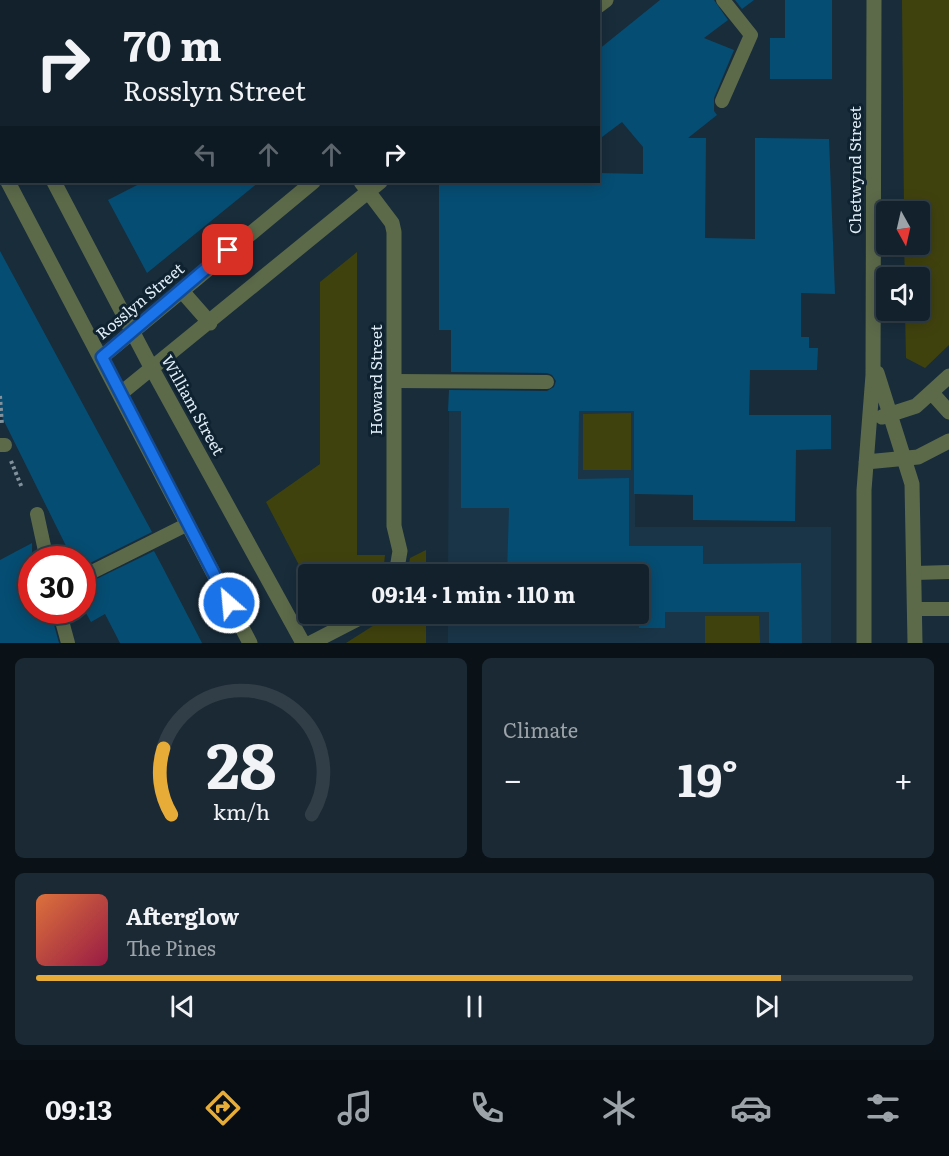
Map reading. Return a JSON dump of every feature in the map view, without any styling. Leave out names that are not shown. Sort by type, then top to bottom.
[{"type":"street","name":"Chetwynd Street","points":[[864,643],[866,462],[873,341],[874,0]]},
{"type":"street","points":[[9,183],[102,357],[250,643]]},
{"type":"street","name":"William Street","points":[[55,183],[134,330],[151,368],[303,643]]},
{"type":"street","name":"Rosslyn Street","points":[[102,357],[312,183]]},
{"type":"street","points":[[120,394],[193,333],[210,323],[364,187]]},
{"type":"street","name":"Howard Street","points":[[364,187],[393,228],[394,525],[400,551],[398,564]]},
{"type":"street","points":[[181,290],[210,323]]},
{"type":"street","name":"Chetwynd Street","points":[[873,341],[877,375],[905,460],[913,495],[915,643]]},
{"type":"street","points":[[869,418],[890,416],[916,406],[949,376]]},
{"type":"street","points":[[932,393],[949,411]]},
{"type":"street","points":[[866,462],[905,460],[927,454],[949,441]]},
{"type":"street","points":[[311,643],[348,624]]},
{"type":"lane","points":[[722,101],[751,35],[723,0]]},
{"type":"lane","points":[[394,381],[547,382]]},
{"type":"lane","points":[[37,514],[44,546]]},
{"type":"lane","points":[[96,570],[188,524]]},
{"type":"lane","points":[[915,573],[949,572]]},
{"type":"lane","points":[[914,609],[949,609]]},
{"type":"lane","points":[[63,624],[68,643]]},
{"type":"shaded area","points":[[902,0],[949,0],[949,345],[925,368],[906,358],[905,321],[930,321],[930,267],[905,267],[904,255],[930,255],[930,201],[904,201]]},
{"type":"shaded area","points":[[357,252],[357,555],[385,555],[384,564],[299,564],[266,502],[320,464],[320,282]]},
{"type":"shaded area","points":[[449,411],[635,411],[635,527],[831,527],[831,643],[448,643],[448,624],[649,624],[649,564],[448,564]]},
{"type":"shaded area","points":[[631,413],[631,470],[583,470],[583,414]]},
{"type":"shaded area","points":[[426,550],[426,564],[409,564],[410,558]]},
{"type":"shaded area","points":[[705,616],[759,616],[760,643],[705,643]]},
{"type":"shaded area","points":[[376,624],[426,624],[426,643],[346,643]]},
{"type":"building","points":[[660,0],[714,0],[728,20],[704,38],[734,50],[714,98],[714,111],[717,115],[688,138],[706,138],[705,238],[755,239],[755,138],[829,139],[835,294],[801,293],[801,337],[809,337],[809,348],[818,348],[817,370],[750,370],[749,415],[831,415],[831,449],[796,450],[795,521],[693,520],[693,495],[634,494],[634,411],[579,411],[578,479],[629,478],[629,546],[703,546],[703,564],[801,563],[802,643],[769,643],[769,612],[665,612],[665,628],[639,628],[639,624],[649,624],[649,564],[507,564],[509,508],[461,508],[461,411],[448,411],[449,390],[547,391],[554,387],[556,381],[552,375],[547,373],[451,372],[451,330],[439,330],[439,183],[600,183],[600,173],[643,174],[643,147],[622,122],[600,138],[600,48]]},
{"type":"building","points":[[735,0],[754,0],[742,9]]},
{"type":"building","points":[[785,0],[832,0],[832,79],[770,79],[770,38],[785,38]]},
{"type":"building","points":[[141,183],[258,183],[147,273],[108,200]]},
{"type":"building","points":[[0,251],[152,532],[96,560],[96,546],[66,546],[0,413]]},
{"type":"building","points":[[18,550],[18,624],[54,624],[59,643],[0,643],[0,560]]},
{"type":"building","points":[[154,551],[202,643],[120,643],[105,614],[96,619],[96,579]]},
{"type":"route","points":[[228,250],[102,357],[229,603]]}]
